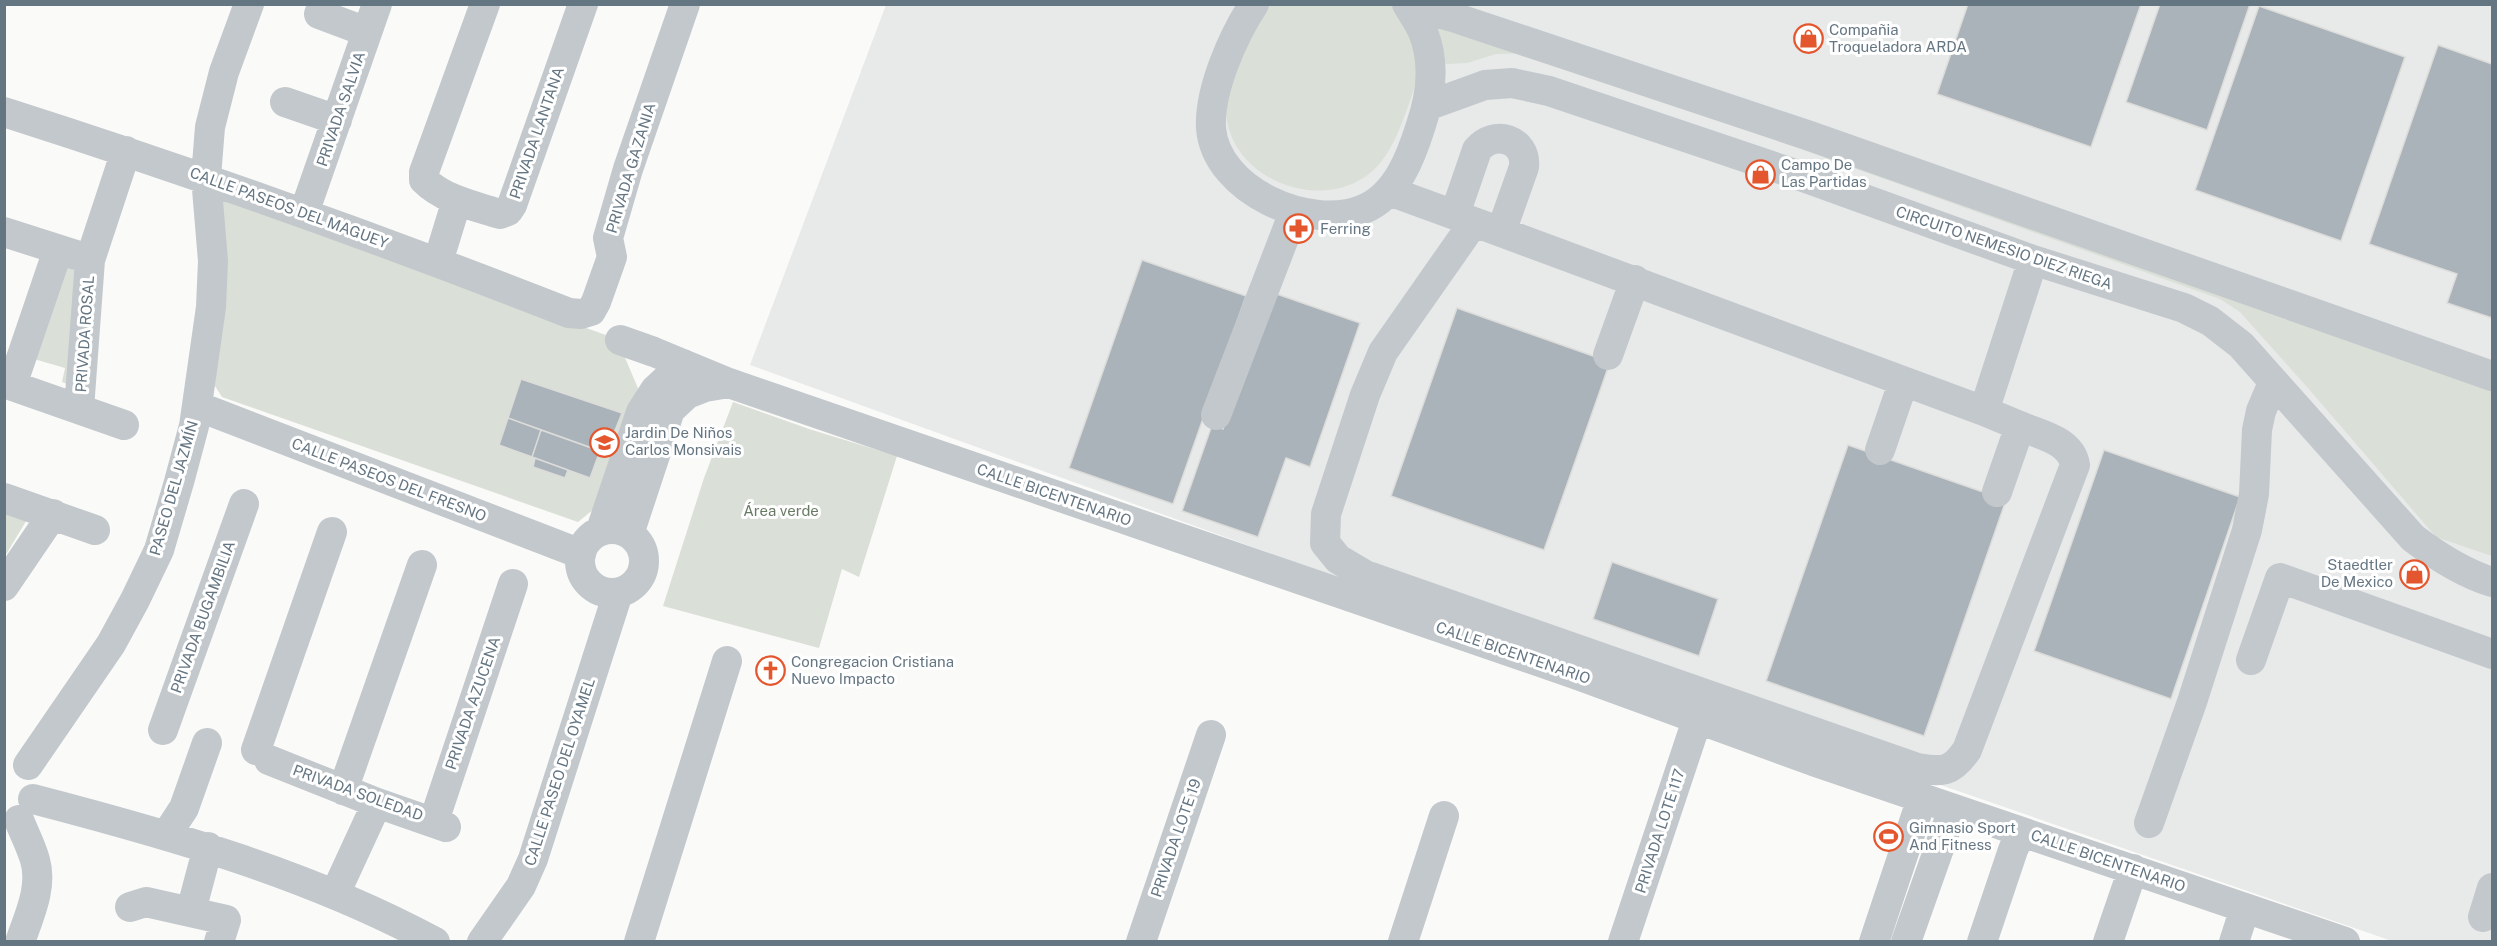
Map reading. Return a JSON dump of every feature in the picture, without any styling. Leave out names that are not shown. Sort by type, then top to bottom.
[{"type":"street","name":"PRIVADA SALVIA","points":[[304,213],[377,4]]},
{"type":"street","name":"PRIVADA LANTANA","points":[[484,4],[424,172],[424,180],[437,190],[458,200],[500,214],[508,211],[512,205],[583,4]]},
{"type":"street","name":"PRIVADA GAZANIA","points":[[569,313],[581,314],[591,311],[596,302],[612,257],[608,238],[628,169],[685,4]]},
{"type":"street","points":[[1254,4],[1241,24],[1212,104],[1211,130],[1222,159],[1242,184],[1260,196],[1294,212],[1341,215],[1365,208],[1389,191],[1403,171],[1417,139],[1427,106],[1431,75],[1429,54],[1423,32],[1407,4]]},
{"type":"street","points":[[1407,4],[1453,17],[1810,136],[2493,376]]},
{"type":"street","name":"PASEO DEL JAZMÍN","points":[[16,760],[111,644],[159,550],[194,426],[197,406],[211,307],[213,261],[206,177],[210,127],[240,7]]},
{"type":"street","points":[[319,14],[367,32]]},
{"type":"street","name":"CIRCUITO NEMESIO DIEZ RIEGA","points":[[1427,106],[1485,85],[1512,83],[1549,91],[1796,174],[2033,260],[2184,308],[2210,321],[2241,345],[2413,538],[2439,557],[2474,576],[2493,582]]},
{"type":"street","points":[[285,102],[337,120]]},
{"type":"street","name":"CALLE PASEOS DEL MAGUEY","points":[[4,112],[206,177],[569,313]]},
{"type":"street","points":[[1796,174],[1810,136]]},
{"type":"street","name":"PRIVADA ROSAL","points":[[79,409],[90,260],[126,151]]},
{"type":"street","points":[[1389,191],[1635,280],[1903,383],[1984,411],[2064,445],[2073,454],[2075,465],[1967,750],[1958,763],[1942,772],[1906,764],[1365,575],[1338,559],[1325,543],[1326,514],[1365,395],[1383,352],[1477,223]]},
{"type":"street","points":[[438,262],[458,200]]},
{"type":"street","points":[[1216,415],[1294,212]]},
{"type":"street","name":"PRIVADA ROSAL","points":[[4,232],[90,260]]},
{"type":"street","points":[[58,250],[8,384],[124,425]]},
{"type":"street","points":[[1984,411],[2033,260]]},
{"type":"street","points":[[1608,356],[1635,280]]},
{"type":"street","name":"CALLE BICENTENARIO","points":[[620,340],[921,462],[1575,674],[1697,720],[1809,772],[1922,798],[2345,942]]},
{"type":"street","points":[[615,532],[641,412],[655,390],[683,364]]},
{"type":"street","points":[[615,532],[639,547],[643,566],[635,583],[618,593],[607,593],[589,583],[580,564],[585,544],[615,532],[670,410],[687,394],[705,387],[729,383]]},
{"type":"street","points":[[1880,450],[1903,383]]},
{"type":"street","points":[[2149,823],[2192,702],[2247,530],[2254,494],[2257,430],[2261,411],[2273,383]]},
{"type":"street","name":"CALLE PASEOS DEL FRESNO","points":[[197,406],[581,554]]},
{"type":"street","points":[[1997,492],[2019,426]]},
{"type":"street","points":[[4,498],[95,530]]},
{"type":"street","name":"PRIVADA BUGAMBILIA","points":[[163,730],[244,504]]},
{"type":"street","points":[[4,586],[53,514]]},
{"type":"street","name":"PRIVADA SOLEDAD","points":[[332,532],[262,755],[343,790],[440,824]]},
{"type":"street","points":[[343,790],[422,565]]},
{"type":"street","points":[[2251,660],[2280,578],[2493,654]]},
{"type":"street","name":"PRIVADA AZUCENA","points":[[440,824],[513,584]]},
{"type":"street","name":"CALLE PASEO DEL OYAMEL","points":[[482,942],[520,886],[533,859],[618,593]]},
{"type":"street","points":[[639,942],[727,661]]},
{"type":"street","name":"PRIVADA LOTE 117","points":[[1623,942],[1697,720]]},
{"type":"street","name":"PRIVADA LOTE 19","points":[[1141,942],[1210,735]]},
{"type":"street","points":[[168,834],[184,808],[207,742]]},
{"type":"street","points":[[16,760],[33,781],[19,815],[35,861],[38,879],[34,903],[20,942]]},
{"type":"street","points":[[1874,942],[1922,798]]},
{"type":"street","points":[[335,894],[377,803]]},
{"type":"street","points":[[1906,942],[1953,809]]},
{"type":"street","points":[[19,815],[168,834],[335,894],[384,929],[435,942]]},
{"type":"street","points":[[1402,942],[1444,816]]},
{"type":"street","points":[[1982,942],[2021,832]]},
{"type":"street","points":[[191,911],[208,847]]},
{"type":"street","points":[[2108,942],[2133,869]]},
{"type":"street","points":[[2482,917],[2493,888]]},
{"type":"street","points":[[130,907],[146,902],[191,911],[223,931]]},
{"type":"street","points":[[2234,942],[2246,908]]},
{"type":"shaded area","points":[[886,5],[2492,5],[2492,941],[2392,941],[1286,559],[750,365]]},
{"type":"green space","points":[[1263,5],[1395,5],[1408,25],[1413,36],[1417,62],[1414,87],[1404,118],[1390,148],[1378,166],[1349,185],[1326,190],[1302,189],[1279,182],[1259,170],[1242,154],[1230,134],[1226,110],[1229,81],[1243,43]]},
{"type":"green space","points":[[1431,16],[2492,374],[2492,556],[2436,537],[2240,312],[2220,299],[1533,53],[1496,54],[1467,63],[1446,64]]},
{"type":"green space","points":[[221,197],[617,339],[640,393],[594,509],[578,522],[222,397],[215,386]]},
{"type":"green space","points":[[59,255],[79,260],[70,385],[62,382],[65,368],[34,359]]},
{"type":"green space","name":"Área verde","points":[[733,402],[809,429],[897,456],[859,577],[842,569],[819,648],[663,606],[704,478]]},
{"type":"green space","points":[[5,504],[31,513],[5,556]]},
{"type":"building","points":[[1968,4],[2141,4],[2091,147],[1937,94]]},
{"type":"building","points":[[2160,4],[2250,4],[2207,130],[2126,102]]},
{"type":"building","points":[[2259,6],[2405,57],[2341,241],[2195,190]]},
{"type":"building","points":[[2438,45],[2492,64],[2492,318],[2447,303],[2457,274],[2369,244]]},
{"type":"building","points":[[1142,260],[1246,296],[1173,504],[1069,468]]},
{"type":"building","points":[[1271,292],[1360,323],[1310,467],[1286,458],[1258,537],[1182,511],[1212,425],[1223,429]]},
{"type":"building","points":[[1457,308],[1610,362],[1544,550],[1391,496]]},
{"type":"building","points":[[521,379],[622,413],[606,453],[508,418]]},
{"type":"building","points":[[508,418],[541,430],[532,457],[499,445]]},
{"type":"building","points":[[541,430],[600,451],[590,478],[532,457]]},
{"type":"building","points":[[1848,445],[2006,500],[1924,736],[1766,681]]},
{"type":"building","points":[[2104,450],[2240,497],[2171,699],[2034,651]]},
{"type":"building","points":[[535,458],[568,470],[565,478],[533,467]]},
{"type":"building","points":[[1612,562],[1718,599],[1699,656],[1593,619]]},
{"type":"place","name":"Compañia Troqueladora ARDA","points":[[1808,39]]},
{"type":"place","name":"Campo De Las Partidas","points":[[1760,174]]},
{"type":"place","name":"Ferring","points":[[1299,229]]},
{"type":"place","name":"Jardin De Niños Carlos Monsivais","points":[[604,442]]},
{"type":"place","name":"Staedtler De Mexico","points":[[2414,574]]},
{"type":"place","name":"Congregacion Cristiana Nuevo Impacto","points":[[770,671]]},
{"type":"place","name":"Gimnasio Sport And Fitness","points":[[1888,837]]}]
